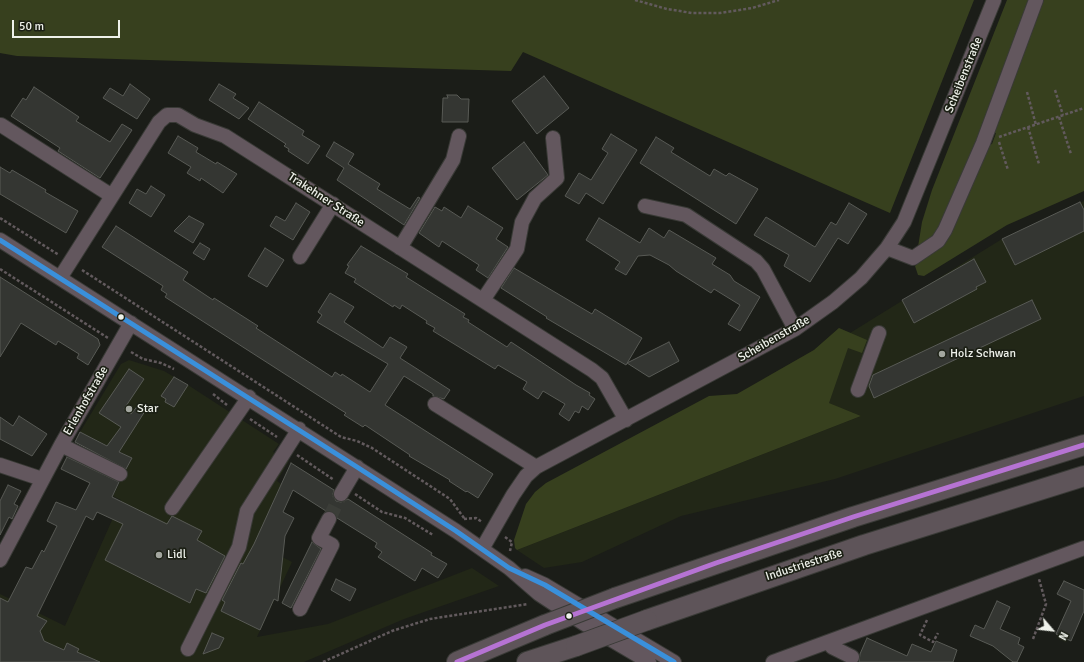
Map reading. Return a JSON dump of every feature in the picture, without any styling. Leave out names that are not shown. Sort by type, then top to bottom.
[{"type":"highway","points":[[456,662],[615,598],[853,517],[1084,444]]},
{"type":"highway","name":"Industriestraße","points":[[527,662],[864,546],[1084,476]]},
{"type":"street","name":"Scheibenstraße","points":[[482,549],[513,495],[526,476],[536,467],[552,457],[626,420],[795,329],[833,302],[861,278],[888,248],[904,222],[994,0]]},
{"type":"street","points":[[888,248],[914,258],[938,241],[945,230],[983,142],[1036,0]]},
{"type":"street","name":"Trakehner Straße","points":[[60,278],[159,122],[167,115],[172,114],[184,117],[195,125],[225,136],[483,300],[602,378],[626,420]]},
{"type":"street","points":[[1,125],[112,196]]},
{"type":"street","points":[[400,248],[453,160],[459,136]]},
{"type":"street","points":[[483,300],[517,249],[522,222],[531,204],[540,192],[557,178],[553,138]]},
{"type":"street","points":[[300,258],[332,204]]},
{"type":"street","points":[[645,206],[686,215],[756,261],[763,269],[795,329]]},
{"type":"street","points":[[0,240],[299,429],[482,549],[509,568],[539,594],[583,623],[649,662]]},
{"type":"street","name":"Erlenhofstraße","points":[[0,560],[61,444],[131,323]]},
{"type":"street","points":[[858,390],[879,333]]},
{"type":"street","points":[[172,508],[248,397]]},
{"type":"street","points":[[435,404],[536,467]]},
{"type":"street","points":[[188,649],[239,547],[247,511],[299,429]]},
{"type":"street","points":[[61,444],[120,474]]},
{"type":"street","points":[[0,465],[42,479]]},
{"type":"street","points":[[342,491],[357,467]]},
{"type":"street","points":[[300,609],[332,545],[320,538],[328,519]]},
{"type":"street","points":[[773,662],[1036,567],[1084,548]]},
{"type":"street","points":[[509,568],[545,585],[674,662]]},
{"type":"street","points":[[829,642],[832,647],[852,657]]},
{"type":"path","points":[[635,0],[667,9],[692,13],[720,13],[752,8],[779,0]]},
{"type":"path","points":[[1056,90],[1063,115]]},
{"type":"path","points":[[1027,92],[1036,125]]},
{"type":"path","points":[[983,142],[1084,108]]},
{"type":"path","points":[[1059,117],[1071,154]]},
{"type":"path","points":[[1028,127],[1039,164]]},
{"type":"path","points":[[997,138],[1008,170]]},
{"type":"path","points":[[0,218],[341,437],[357,441],[372,448],[450,499],[464,518]]},
{"type":"path","points":[[0,269],[143,359],[161,364],[179,373]]},
{"type":"path","points":[[210,392],[288,446],[293,453],[342,491],[382,512],[405,518],[436,537]]},
{"type":"path","points":[[510,551],[512,542]]},
{"type":"path","points":[[1033,639],[1046,604],[1036,567]]},
{"type":"path","points":[[323,662],[392,630],[430,619],[536,603]]},
{"type":"path","points":[[935,603],[920,636],[933,642],[938,633]]},
{"type":"shaded area","points":[[1084,201],[1084,396],[835,479],[681,516],[582,562],[544,568],[517,550],[861,416],[765,378],[814,350],[839,328],[850,333],[1002,239]]},
{"type":"shaded area","points":[[129,360],[164,371],[188,385],[279,444],[273,452],[289,461],[277,481],[281,484],[255,543],[292,562],[257,637],[328,624],[472,568],[499,586],[404,619],[304,662],[0,662],[0,594],[65,626],[121,500],[113,496],[132,458],[80,432],[121,364]]},
{"type":"green space","points":[[0,0],[974,0],[890,213],[523,52],[511,71],[17,56],[0,53]]},
{"type":"green space","points":[[1007,0],[1034,0],[945,224],[933,239],[918,247],[922,222],[932,190]]},
{"type":"green space","points":[[1040,0],[1084,0],[1084,191],[1007,225],[924,276],[918,275],[915,266],[922,259],[984,146],[992,144],[996,133],[988,136]]},
{"type":"green space","points":[[839,328],[867,340],[862,353],[848,348],[829,403],[861,416],[517,550],[515,548],[514,540],[526,504],[535,492],[546,483],[709,396],[737,394],[814,350]]},
{"type":"building","points":[[544,76],[569,108],[537,134],[512,101]]},
{"type":"building","points":[[130,84],[150,99],[137,119],[103,98],[110,88],[123,96]]},
{"type":"building","points":[[219,84],[236,94],[233,98],[249,108],[239,119],[209,100]]},
{"type":"building","points":[[34,87],[79,117],[76,121],[110,142],[122,124],[132,130],[100,178],[58,151],[60,148],[11,116],[23,98],[26,100]]},
{"type":"building","points":[[447,95],[457,95],[461,99],[469,99],[468,122],[442,122],[443,98],[448,98]]},
{"type":"building","points":[[259,102],[304,131],[302,135],[320,146],[308,164],[288,151],[289,149],[284,146],[286,144],[248,119]]},
{"type":"building","points":[[611,134],[637,150],[603,204],[586,193],[579,204],[565,196],[579,173],[591,180],[608,153],[602,149]]},
{"type":"building","points":[[178,136],[198,148],[196,152],[237,174],[223,193],[201,178],[200,181],[187,173],[191,167],[168,153]]},
{"type":"building","points":[[656,137],[674,148],[671,152],[710,176],[714,169],[726,176],[729,173],[758,189],[736,224],[640,163]]},
{"type":"building","points":[[334,142],[354,154],[348,164],[380,184],[377,189],[410,209],[418,197],[420,198],[404,225],[337,180],[344,168],[326,156]]},
{"type":"building","points":[[524,142],[548,175],[517,200],[492,168]]},
{"type":"building","points":[[0,167],[10,173],[12,170],[46,190],[45,192],[78,211],[66,233],[0,194]]},
{"type":"building","points":[[151,186],[165,195],[151,217],[129,203],[137,189],[146,194]]},
{"type":"building","points":[[1080,202],[1084,210],[1084,231],[1015,265],[1002,239]]},
{"type":"building","points":[[296,203],[310,212],[293,240],[270,226],[276,216],[285,221]]},
{"type":"building","points":[[849,203],[867,214],[848,244],[838,238],[810,282],[784,266],[789,255],[754,235],[766,217],[815,247],[831,222],[836,225]]},
{"type":"building","points":[[468,206],[503,228],[496,239],[508,247],[488,278],[476,270],[479,265],[442,241],[439,247],[419,233],[435,207],[442,211],[444,207],[461,218]]},
{"type":"building","points":[[189,216],[204,224],[193,243],[174,231]]},
{"type":"building","points":[[599,218],[640,243],[649,228],[664,238],[669,230],[716,258],[712,264],[730,275],[734,281],[760,297],[740,331],[728,324],[740,305],[714,289],[711,293],[669,265],[650,255],[638,256],[626,275],[615,269],[620,262],[586,240]]},
{"type":"building","points":[[116,226],[188,272],[183,280],[213,300],[214,298],[258,326],[256,328],[332,377],[335,372],[341,376],[342,374],[370,392],[388,364],[317,322],[322,315],[318,312],[330,293],[354,307],[344,322],[383,348],[390,337],[407,347],[400,358],[450,390],[444,399],[433,396],[433,394],[404,376],[385,405],[493,474],[478,498],[409,456],[410,455],[365,425],[363,427],[344,415],[346,413],[165,297],[167,294],[161,290],[163,286],[102,247]]},
{"type":"building","points":[[200,243],[210,249],[204,260],[193,253]]},
{"type":"building","points":[[361,246],[408,274],[406,277],[465,314],[463,317],[469,320],[468,322],[507,347],[511,342],[590,393],[589,395],[595,399],[588,410],[582,406],[579,413],[575,411],[569,421],[559,414],[565,404],[543,391],[538,399],[523,389],[527,382],[498,365],[495,369],[433,331],[435,328],[426,323],[427,321],[402,305],[400,309],[394,305],[393,307],[354,282],[356,279],[345,273],[349,266],[347,265]]},
{"type":"building","points":[[265,248],[284,260],[267,287],[248,276]]},
{"type":"building","points":[[974,259],[986,282],[976,287],[977,289],[914,323],[902,300]]},
{"type":"building","points":[[514,268],[592,314],[595,309],[642,338],[626,365],[546,318],[547,317],[501,288]]},
{"type":"building","points":[[0,277],[98,339],[100,345],[88,365],[77,358],[79,354],[58,341],[56,345],[21,323],[0,357]]},
{"type":"building","points":[[1032,300],[1041,319],[874,398],[869,386],[873,375]]},
{"type":"building","points":[[669,342],[679,361],[649,377],[627,363]]},
{"type":"building","points":[[129,369],[144,379],[124,409],[131,414],[140,403],[147,408],[119,452],[132,458],[126,469],[75,442],[80,432],[107,446],[121,427],[99,413]]},
{"type":"building","points":[[174,377],[188,385],[174,407],[165,402],[166,399],[161,396]]},
{"type":"building","points":[[19,416],[47,434],[32,456],[0,439],[0,417],[13,426]]},
{"type":"building","points":[[67,457],[119,482],[112,497],[167,524],[172,516],[202,531],[197,540],[225,556],[206,593],[196,589],[190,603],[105,560],[123,524],[97,512],[93,520],[86,516],[37,616],[47,621],[40,631],[44,641],[64,650],[67,643],[79,649],[77,652],[100,662],[0,662],[0,598],[8,602],[26,567],[32,569],[42,550],[44,552],[57,526],[47,521],[56,502],[76,510],[90,483],[61,469]]},
{"type":"building","points":[[291,463],[334,490],[333,494],[336,501],[341,502],[348,499],[432,553],[431,555],[447,564],[438,578],[422,568],[415,581],[378,557],[382,552],[375,547],[377,543],[337,518],[333,512],[326,511],[293,490],[283,512],[294,518],[285,536],[278,601],[274,599],[260,630],[221,611],[225,602],[222,600],[241,563],[243,564],[254,544]]},
{"type":"building","points":[[8,485],[21,491],[14,504],[18,506],[12,519],[9,517],[0,535],[0,501]]},
{"type":"building","points":[[312,542],[321,549],[291,608],[282,603]]},
{"type":"building","points":[[336,579],[356,589],[350,601],[331,590]]},
{"type":"building","points":[[1064,581],[1084,590],[1084,611],[1071,641],[1056,634],[1071,601],[1057,594]]},
{"type":"building","points":[[997,601],[1010,607],[1000,629],[1020,638],[1018,644],[1024,647],[1017,662],[1013,662],[993,646],[970,636],[975,625],[984,629]]},
{"type":"building","points":[[212,633],[224,638],[219,648],[203,654]]},
{"type":"building","points":[[867,638],[907,656],[912,644],[931,652],[936,641],[957,650],[953,662],[859,662],[860,654]]},
{"type":"tunnel","points":[[329,519],[341,494]]},
{"type":"transit line","points":[[0,240],[357,467],[456,531],[509,568],[545,585],[674,662]]},
{"type":"transit line","points":[[457,662],[545,625],[716,563],[853,517],[1084,445]]},
{"type":"place","name":"Holz Schwan","points":[[942,354]]},
{"type":"place","name":"Star","points":[[129,409]]},
{"type":"place","name":"Lidl","points":[[159,555]]}]
